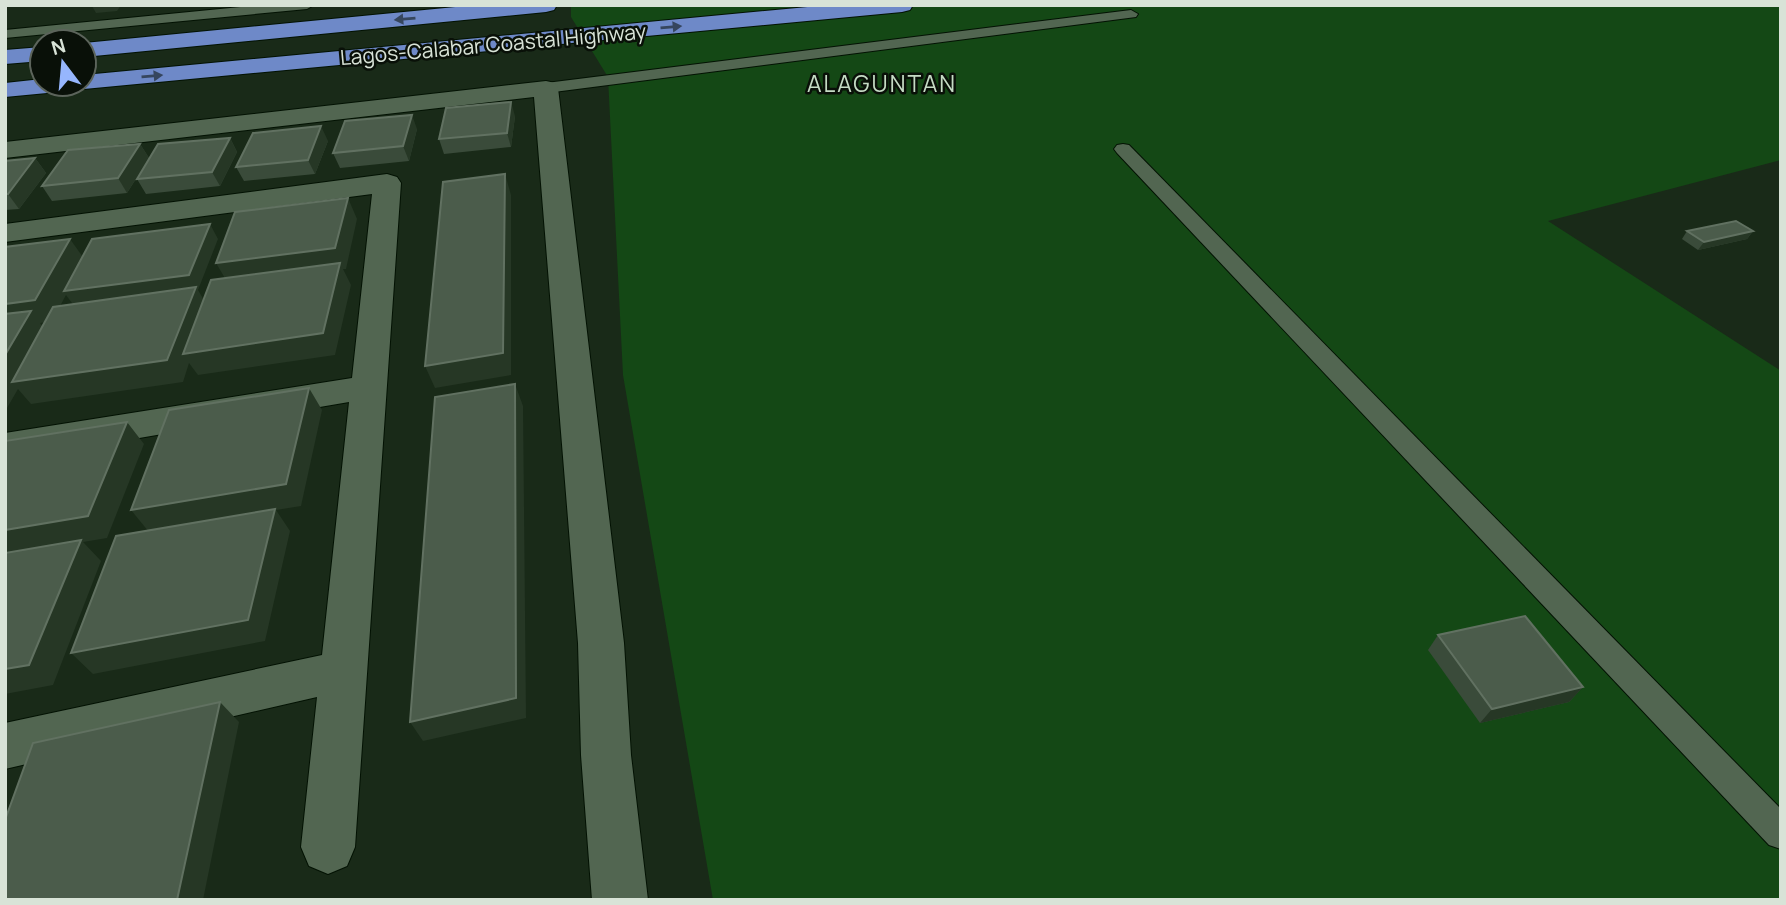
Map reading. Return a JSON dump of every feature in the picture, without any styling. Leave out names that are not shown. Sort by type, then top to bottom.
[{"type":"highway","name":"Lagos-Calabar Coastal Highway","points":[[98,49],[546,5]]},
{"type":"highway","name":"Lagos-Calabar Coastal Highway","points":[[98,81],[902,5]]},
{"type":"highway","points":[[5,57],[28,55]]},
{"type":"highway","points":[[5,90],[28,88]]},
{"type":"street","points":[[5,150],[546,88],[601,643],[606,755],[620,900]]},
{"type":"street","points":[[5,233],[387,183],[328,848]]},
{"type":"street","points":[[5,447],[369,387]]},
{"type":"street","points":[[5,747],[344,671]]},
{"type":"lane","points":[[5,34],[307,5]]},
{"type":"lane","points":[[546,88],[1131,14]]},
{"type":"lane","points":[[1124,149],[1781,832]]},
{"type":"green space","points":[[571,5],[1781,5],[1781,160],[1548,221],[1781,371],[1781,900],[713,900],[623,375],[608,77],[571,17]]},
{"type":"building","points":[[511,102],[507,133],[439,139],[446,108]]},
{"type":"building","points":[[412,115],[403,146],[333,153],[345,121]]},
{"type":"building","points":[[321,126],[308,160],[236,167],[253,133]]},
{"type":"building","points":[[230,138],[212,172],[137,179],[158,144]]},
{"type":"building","points":[[140,144],[118,178],[42,186],[68,150]]},
{"type":"building","points":[[35,158],[8,194],[5,194],[5,161]]},
{"type":"building","points":[[505,174],[503,353],[425,366],[443,182]]},
{"type":"building","points":[[348,198],[335,248],[216,263],[235,212]]},
{"type":"building","points":[[1736,221],[1753,231],[1704,242],[1687,231]]},
{"type":"building","points":[[210,224],[189,275],[64,291],[92,239]]},
{"type":"building","points":[[70,239],[35,300],[5,304],[5,247]]},
{"type":"building","points":[[340,263],[323,333],[183,354],[211,280]]},
{"type":"building","points":[[196,287],[167,360],[12,382],[53,307]]},
{"type":"building","points":[[31,311],[5,355],[5,314]]},
{"type":"building","points":[[515,384],[516,698],[410,722],[435,397]]},
{"type":"building","points":[[309,388],[286,484],[131,510],[169,410]]},
{"type":"building","points":[[127,422],[88,516],[5,530],[5,441]]},
{"type":"building","points":[[275,509],[248,620],[71,653],[116,536]]},
{"type":"building","points":[[81,540],[29,665],[5,669],[5,553]]},
{"type":"building","points":[[1525,616],[1583,687],[1492,709],[1438,635]]},
{"type":"building","points":[[220,702],[177,900],[5,900],[5,820],[33,743]]},
{"type":"district","name":"ALAGUNTAN","points":[[882,83]]}]
